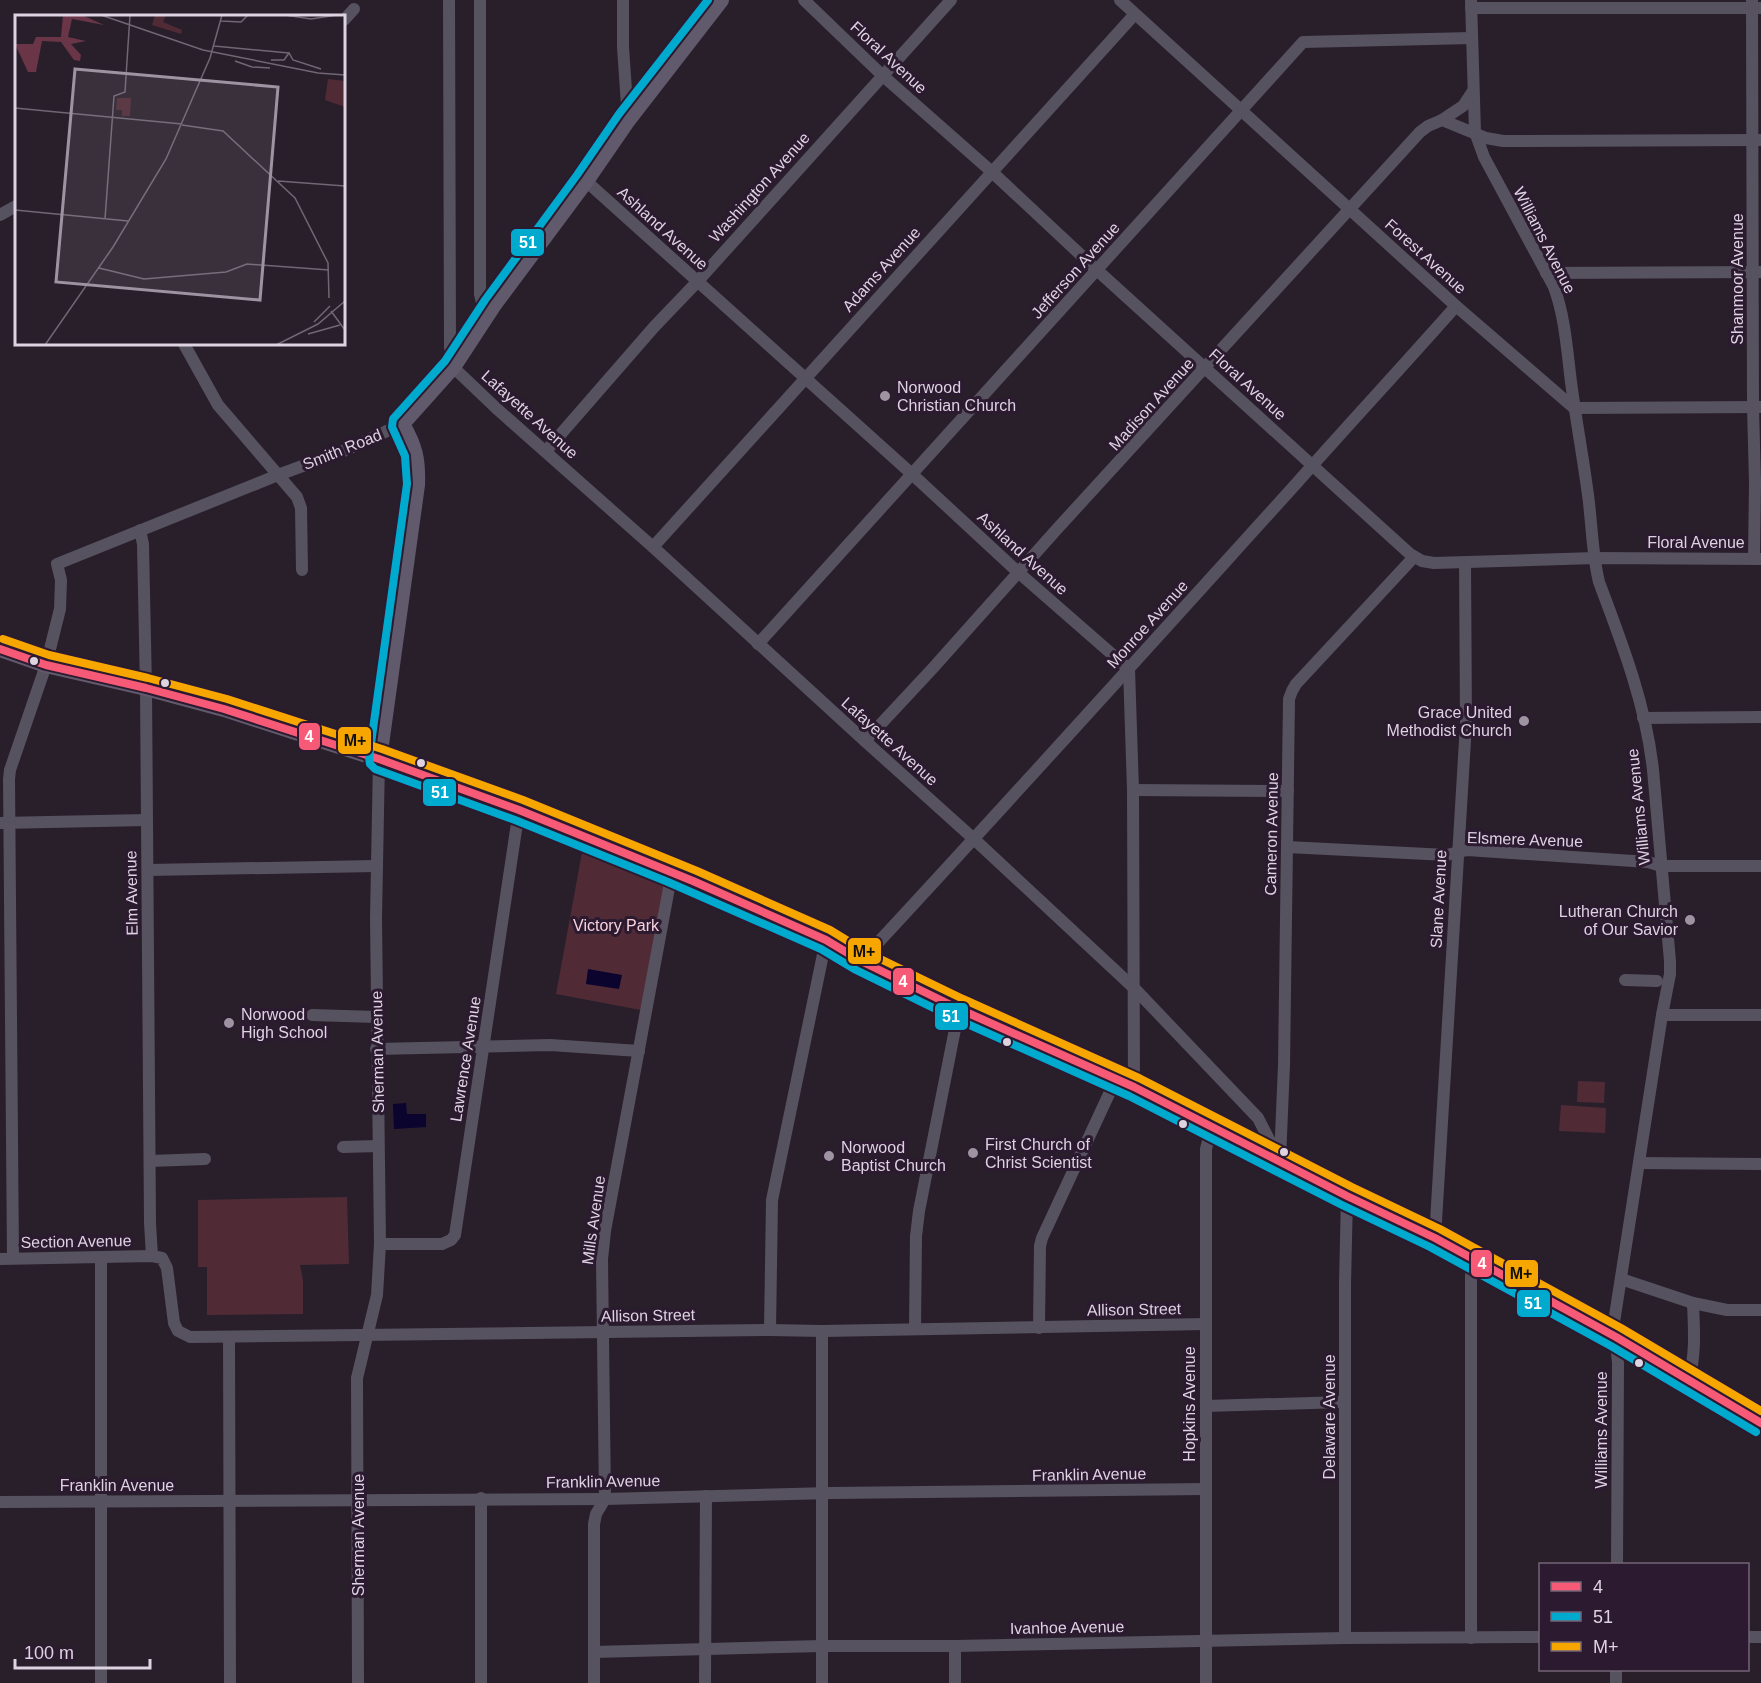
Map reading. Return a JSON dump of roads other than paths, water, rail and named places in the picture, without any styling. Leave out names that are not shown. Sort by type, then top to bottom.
[{"type":"main road","name":"Smith Road","points":[[402,424],[453,367],[488,313],[586,181],[628,120],[720,0]]},
{"type":"main road","name":"Sherman Avenue","points":[[379,759],[417,485],[418,465],[412,441],[402,424]]},
{"type":"main road","points":[[0,649],[46,665],[224,709],[379,759],[519,810],[672,872],[826,940],[861,961],[960,1009],[1134,1087],[1347,1196],[1435,1238],[1616,1336],[1761,1423]]},
{"type":"street","points":[[449,0],[450,347],[453,367]]},
{"type":"street","points":[[480,0],[480,294],[488,313]]},
{"type":"street","points":[[623,0],[623,47],[628,120]]},
{"type":"street","name":"Floral Avenue","points":[[804,0],[882,75],[992,172],[1414,557],[1434,563],[1595,558],[1757,559]]},
{"type":"street","name":"Washington Avenue","points":[[546,451],[654,327],[951,0]]},
{"type":"street","name":"Forest Avenue","points":[[1120,0],[1456,306],[1574,408]]},
{"type":"street","points":[[1471,4],[1755,5]]},
{"type":"street","name":"Williams Avenue","points":[[1471,4],[1475,132],[1484,157],[1554,287],[1563,315],[1599,582],[1627,658],[1651,750],[1670,974],[1614,1322],[1618,1363],[1617,1563]]},
{"type":"street","name":"Shanmoor Avenue","points":[[1755,5],[1757,559]]},
{"type":"street","points":[[345,19],[354,9]]},
{"type":"street","name":"Adams Avenue","points":[[653,547],[1135,14]]},
{"type":"street","name":"Jefferson Avenue","points":[[758,644],[1304,42],[1472,38]]},
{"type":"street","name":"Madison Avenue","points":[[865,741],[1420,132],[1463,106],[1473,91]]},
{"type":"street","points":[[1442,120],[1486,138],[1503,141],[1757,140]]},
{"type":"street","name":"Ashland Avenue","points":[[586,181],[1019,573],[1129,669]]},
{"type":"street","points":[[0,215],[15,207]]},
{"type":"street","points":[[1546,273],[1757,272]]},
{"type":"street","name":"Monroe Avenue","points":[[861,961],[975,840],[1456,306]]},
{"type":"street","points":[[185,345],[218,405],[297,497],[301,508],[302,570]]},
{"type":"street","name":"Lafayette Avenue","points":[[453,367],[975,840],[1134,988],[1258,1118],[1280,1161]]},
{"type":"street","points":[[1574,408],[1757,407]]},
{"type":"street","name":"Smith Road","points":[[46,665],[60,609],[61,580],[57,564],[346,450],[402,424]]},
{"type":"street","name":"Elm Avenue","points":[[140,530],[143,544],[146,688],[152,1256]]},
{"type":"street","name":"Cameron Avenue","points":[[1280,1161],[1289,699],[1292,691],[1414,557]]},
{"type":"street","name":"Slane Avenue","points":[[1435,1238],[1466,724],[1465,562]]},
{"type":"street","points":[[6,1259],[5,823],[10,770],[46,665]]},
{"type":"street","points":[[1129,669],[1133,790],[1134,1087]]},
{"type":"street","points":[[1643,718],[1674,723],[1761,717]]},
{"type":"street","name":"Sherman Avenue","points":[[357,1683],[357,1378],[377,1295],[380,1244],[376,1049],[376,866],[379,759]]},
{"type":"street","points":[[1133,790],[1288,791]]},
{"type":"street","name":"Lawrence Avenue","points":[[380,1244],[442,1244],[451,1240],[455,1235],[519,810]]},
{"type":"street","points":[[5,823],[147,820]]},
{"type":"street","name":"Elsmere Avenue","points":[[1287,847],[1447,855],[1467,850],[1648,862],[1661,866],[1761,866]]},
{"type":"street","points":[[148,870],[376,866]]},
{"type":"street","name":"Mills Avenue","points":[[594,1683],[594,1524],[596,1514],[605,1499],[602,1259],[605,1231],[672,872]]},
{"type":"street","points":[[770,1330],[772,1200],[826,940]]},
{"type":"street","points":[[1625,980],[1657,981]]},
{"type":"street","points":[[915,1328],[916,1236],[919,1211],[960,1009]]},
{"type":"street","points":[[312,1015],[376,1017]]},
{"type":"street","points":[[1662,1015],[1761,1015]]},
{"type":"street","points":[[376,1049],[550,1045],[639,1052]]},
{"type":"street","points":[[1039,1328],[1042,1238],[1116,1079]]},
{"type":"street","name":"Hopkins Avenue","points":[[1206,1683],[1206,1149],[1214,1128]]},
{"type":"street","points":[[342,1147],[378,1146]]},
{"type":"street","points":[[150,1161],[205,1160]]},
{"type":"street","points":[[1639,1163],[1761,1164]]},
{"type":"street","name":"Delaware Avenue","points":[[1345,1638],[1347,1196]]},
{"type":"street","name":"Section Avenue","points":[[6,1259],[152,1256]]},
{"type":"street","name":"Allison Street","points":[[152,1256],[162,1258],[167,1268],[174,1323],[178,1331],[190,1337],[822,1331],[1206,1324]]},
{"type":"street","points":[[101,1258],[101,1683]]},
{"type":"street","points":[[1471,1638],[1470,1384],[1473,1260]]},
{"type":"street","points":[[1621,1279],[1693,1303],[1728,1310],[1761,1310]]},
{"type":"street","points":[[1689,1379],[1695,1346],[1693,1303]]},
{"type":"street","points":[[822,1331],[822,1683]]},
{"type":"street","points":[[229,1338],[230,1683]]},
{"type":"street","points":[[1206,1406],[1345,1402]]},
{"type":"street","name":"Franklin Avenue","points":[[0,1502],[605,1499],[822,1493],[1206,1489]]},
{"type":"street","points":[[705,1683],[706,1496]]},
{"type":"street","points":[[481,1498],[481,1683]]},
{"type":"street","name":"Ivanhoe Avenue","points":[[594,1652],[822,1646],[1539,1637]]},
{"type":"street","points":[[955,1646],[955,1683]]},
{"type":"place","name":"Norwood Christian Church","points":[[885,396]]},
{"type":"place","name":"Grace United Methodist Church","points":[[1524,721]]},
{"type":"place","name":"Lutheran Church of Our Savior","points":[[1690,920]]},
{"type":"place","name":"Norwood High School","points":[[229,1023]]},
{"type":"place","name":"First Church of Christ Scientist","points":[[973,1153]]},
{"type":"place","name":"Norwood Baptist Church","points":[[829,1156]]},
{"type":"park label","name":"Victory Park","points":[[616,925]]}]
